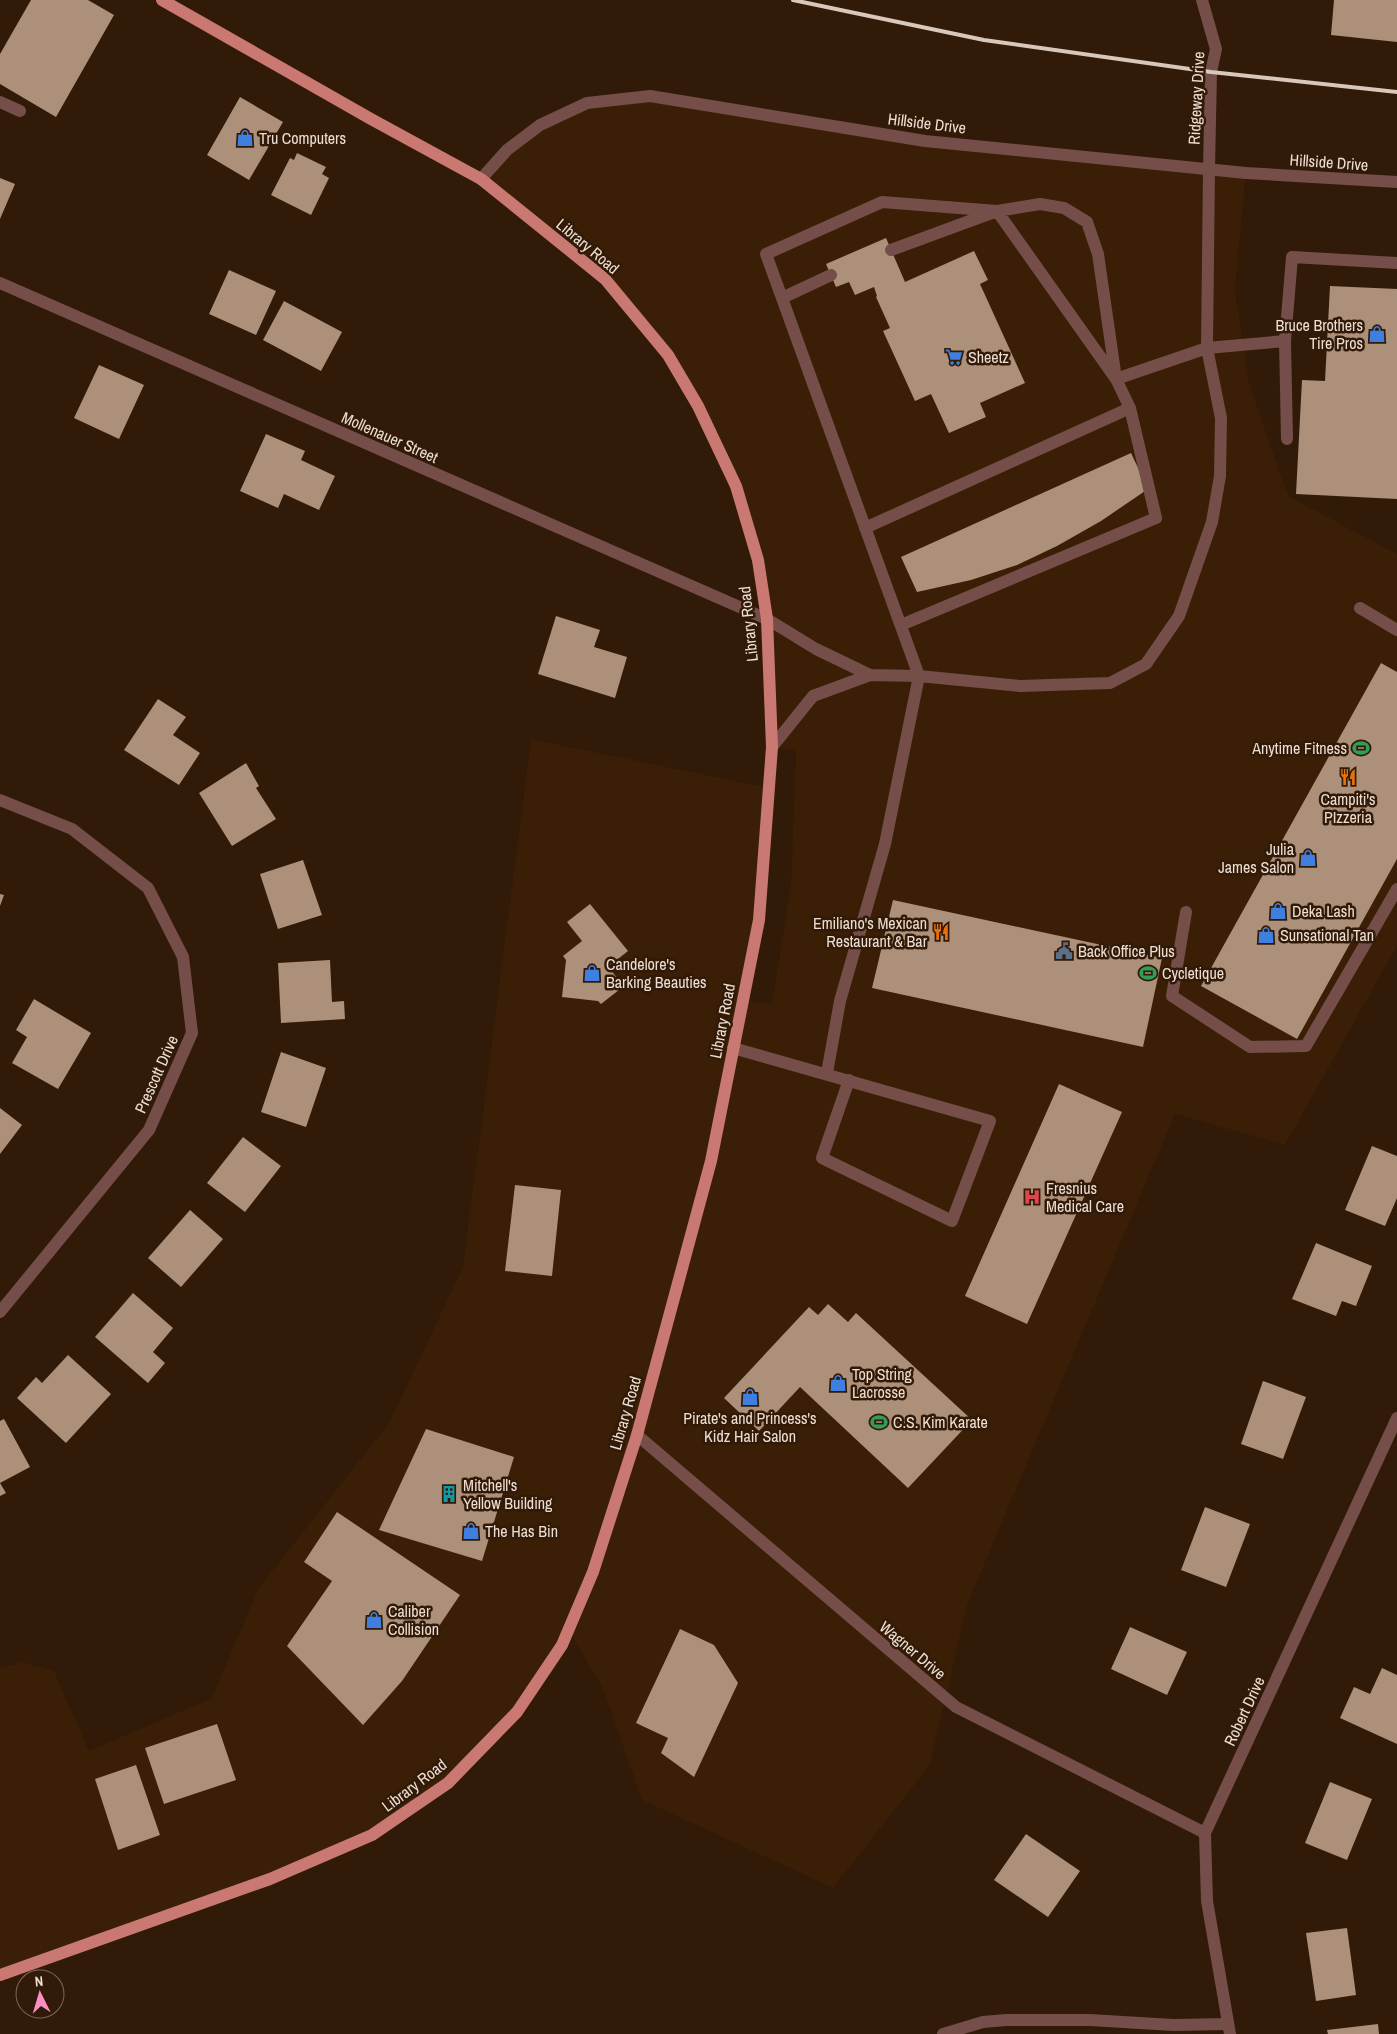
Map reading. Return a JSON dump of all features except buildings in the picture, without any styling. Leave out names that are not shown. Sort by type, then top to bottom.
[{"type":"main road","name":"Library Road","points":[[0,1975],[294,1869],[372,1836],[448,1783],[517,1712],[562,1645],[593,1572],[637,1435],[711,1162],[759,920],[772,747],[767,619],[758,560],[736,486],[698,406],[668,355],[605,279],[481,179],[371,119],[162,0]]},
{"type":"street","name":"Ridgeway Drive","points":[[870,675],[919,676],[1020,686],[1110,682],[1146,664],[1179,616],[1212,522],[1220,476],[1221,418],[1207,348],[1211,72],[1216,49],[1202,0]]},
{"type":"street","name":"Hillside Drive","points":[[481,179],[506,150],[540,125],[587,103],[650,96],[925,141],[1210,169],[1397,182]]},
{"type":"street","points":[[0,102],[20,111]]},
{"type":"street","points":[[826,1073],[840,1001],[885,844],[919,676],[766,254],[882,202],[997,211]]},
{"type":"street","points":[[891,250],[997,211],[1040,204],[1064,208],[1087,222],[1098,254],[1116,379]]},
{"type":"street","points":[[901,625],[1156,518],[1130,408],[1116,379],[997,211]]},
{"type":"street","points":[[1287,439],[1285,340],[1292,257],[1397,263]]},
{"type":"street","points":[[782,298],[831,275]]},
{"type":"street","name":"Mollenauer Street","points":[[0,284],[767,619],[816,649],[870,675]]},
{"type":"street","points":[[1116,379],[1207,348],[1285,340]]},
{"type":"street","points":[[865,528],[1130,408]]},
{"type":"street","points":[[1360,608],[1397,630]]},
{"type":"street","points":[[772,747],[813,696],[870,675]]},
{"type":"street","name":"Prescott Drive","points":[[0,800],[72,829],[148,888],[182,957],[192,1033],[150,1130],[0,1312]]},
{"type":"street","points":[[1186,912],[1172,996],[1250,1048],[1306,1046],[1397,889]]},
{"type":"street","points":[[733,1048],[826,1073],[990,1121],[952,1221],[822,1158],[849,1080]]},
{"type":"street","name":"Robert Drive","points":[[1229,2029],[1207,1901],[1205,1833],[1397,1418]]},
{"type":"street","name":"Wagner Drive","points":[[637,1435],[956,1708],[1205,1833]]},
{"type":"street","points":[[943,2034],[983,2022],[1006,2020],[1090,2020],[1229,2029]]},
{"type":"shaded area","points":[[650,96],[925,141],[1246,173],[1235,290],[1249,383],[1288,496],[1397,554],[1397,946],[1285,1145],[1175,1114],[967,1605],[930,1765],[833,1888],[642,1800],[603,1689],[569,1630],[517,1712],[448,1783],[372,1835],[0,1975],[0,1668],[23,1662],[54,1671],[89,1751],[212,1698],[258,1589],[389,1423],[463,1267],[531,739],[769,788],[743,1000],[772,1004],[791,884],[796,751],[772,747],[767,619],[736,486],[698,406],[605,279],[481,179],[507,150],[587,103]]},
{"type":"railway","points":[[793,0],[984,40],[1211,72],[1397,92]]},
{"type":"place","name":"Tru Computers","points":[[245,138]]},
{"type":"place","name":"Bruce Brothers Tire Pros","points":[[1377,334]]},
{"type":"place","name":"Sheetz","points":[[954,357]]},
{"type":"place","name":"Anytime Fitness","points":[[1361,748]]},
{"type":"place","name":"Campiti's PIzzeria","points":[[1348,777]]},
{"type":"place","name":"Julia James Salon","points":[[1308,858]]},
{"type":"place","name":"Deka Lash","points":[[1278,911]]},
{"type":"place","name":"Emiliano's Mexican Restaurant & Bar","points":[[941,932]]},
{"type":"place","name":"Sunsational Tan","points":[[1266,935]]},
{"type":"place","name":"Back Office Plus","points":[[1064,951]]},
{"type":"place","name":"Candelore's Barking Beauties","points":[[592,973]]},
{"type":"place","name":"Cycletique","points":[[1148,973]]},
{"type":"place","name":"Fresnius Medical Care","points":[[1032,1197]]},
{"type":"place","name":"Top String Lacrosse","points":[[838,1383]]},
{"type":"place","name":"Pirate's and Princess's Kidz Hair Salon","points":[[750,1397]]},
{"type":"place","name":"C.S. Kim Karate","points":[[879,1422]]},
{"type":"place","name":"Mitchell's Yellow Building","points":[[449,1494]]},
{"type":"place","name":"The Has Bin","points":[[471,1531]]},
{"type":"place","name":"Caliber Collision","points":[[374,1620]]}]
